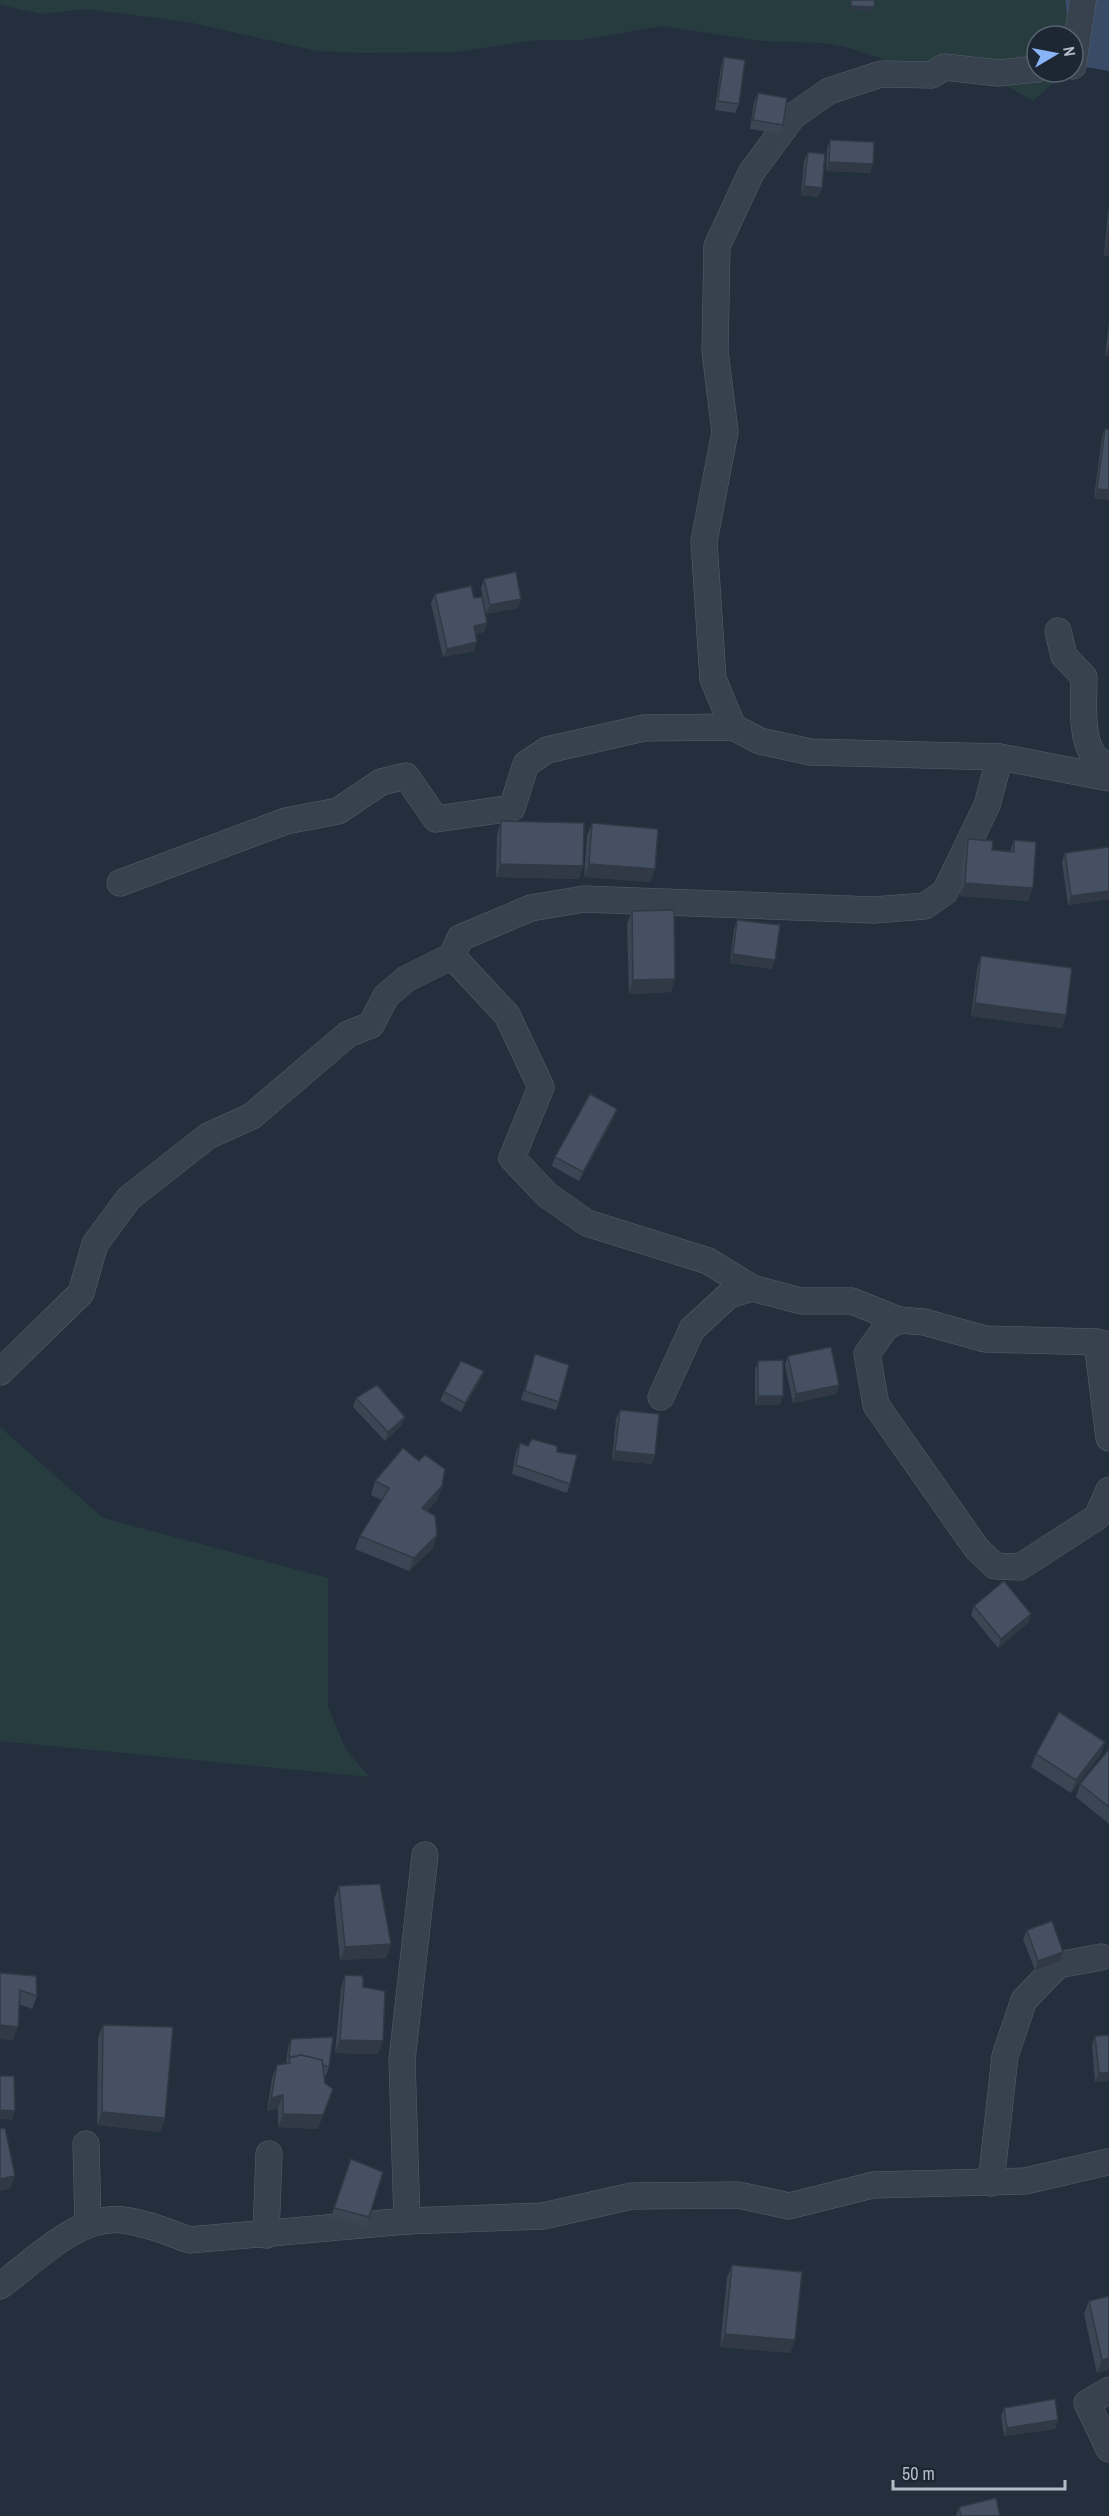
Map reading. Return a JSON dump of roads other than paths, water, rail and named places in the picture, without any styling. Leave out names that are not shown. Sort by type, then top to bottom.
[{"type":"street","points":[[1079,24],[1083,0]]},
{"type":"street","points":[[733,727],[713,679],[704,541],[725,432],[715,351],[717,246],[751,173],[794,116],[829,91],[881,74],[932,75],[944,67],[998,73],[1025,70]]},
{"type":"street","points":[[1058,631],[1064,656],[1084,677],[1084,716],[1088,743],[1094,756],[1109,768]]},
{"type":"street","points":[[120,883],[286,821],[338,811],[381,783],[406,776],[436,819],[512,808],[526,764],[547,750],[644,728],[733,727],[760,741],[810,752],[1000,757],[1109,778]]},
{"type":"street","points":[[0,1372],[81,1293],[95,1244],[129,1198],[208,1136],[252,1116],[348,1034],[371,1025],[386,996],[406,979],[452,956],[460,938],[531,908],[584,898],[874,910],[925,906],[945,892],[987,805],[1000,757]]},
{"type":"street","points":[[452,956],[507,1015],[541,1087],[512,1158],[547,1195],[587,1223],[708,1261],[752,1288],[801,1301],[852,1301],[899,1320],[924,1322],[985,1338],[1103,1344],[1109,1437]]},
{"type":"street","points":[[661,1396],[692,1329],[729,1295],[752,1288]]},
{"type":"street","points":[[899,1320],[886,1327],[867,1354],[876,1406],[977,1549],[995,1566],[1020,1567],[1088,1523],[1097,1517],[1109,1490]]},
{"type":"street","points":[[406,2222],[402,2060],[425,1855]]},
{"type":"street","points":[[991,2183],[1005,2056],[1024,2000],[1058,1965],[1101,1957]]},
{"type":"street","points":[[86,2144],[88,2223]]},
{"type":"street","points":[[266,2235],[270,2154]]},
{"type":"street","points":[[0,2286],[51,2247],[88,2223],[121,2220],[156,2228],[189,2240],[406,2222],[543,2216],[632,2196],[738,2194],[789,2206],[873,2185],[1025,2181],[1109,2159]]},
{"type":"street","points":[[1109,2390],[1087,2403],[1109,2449]]},
{"type":"water","points":[[1065,0],[1109,0],[1109,71],[1085,67],[1085,24],[1068,24]]}]
